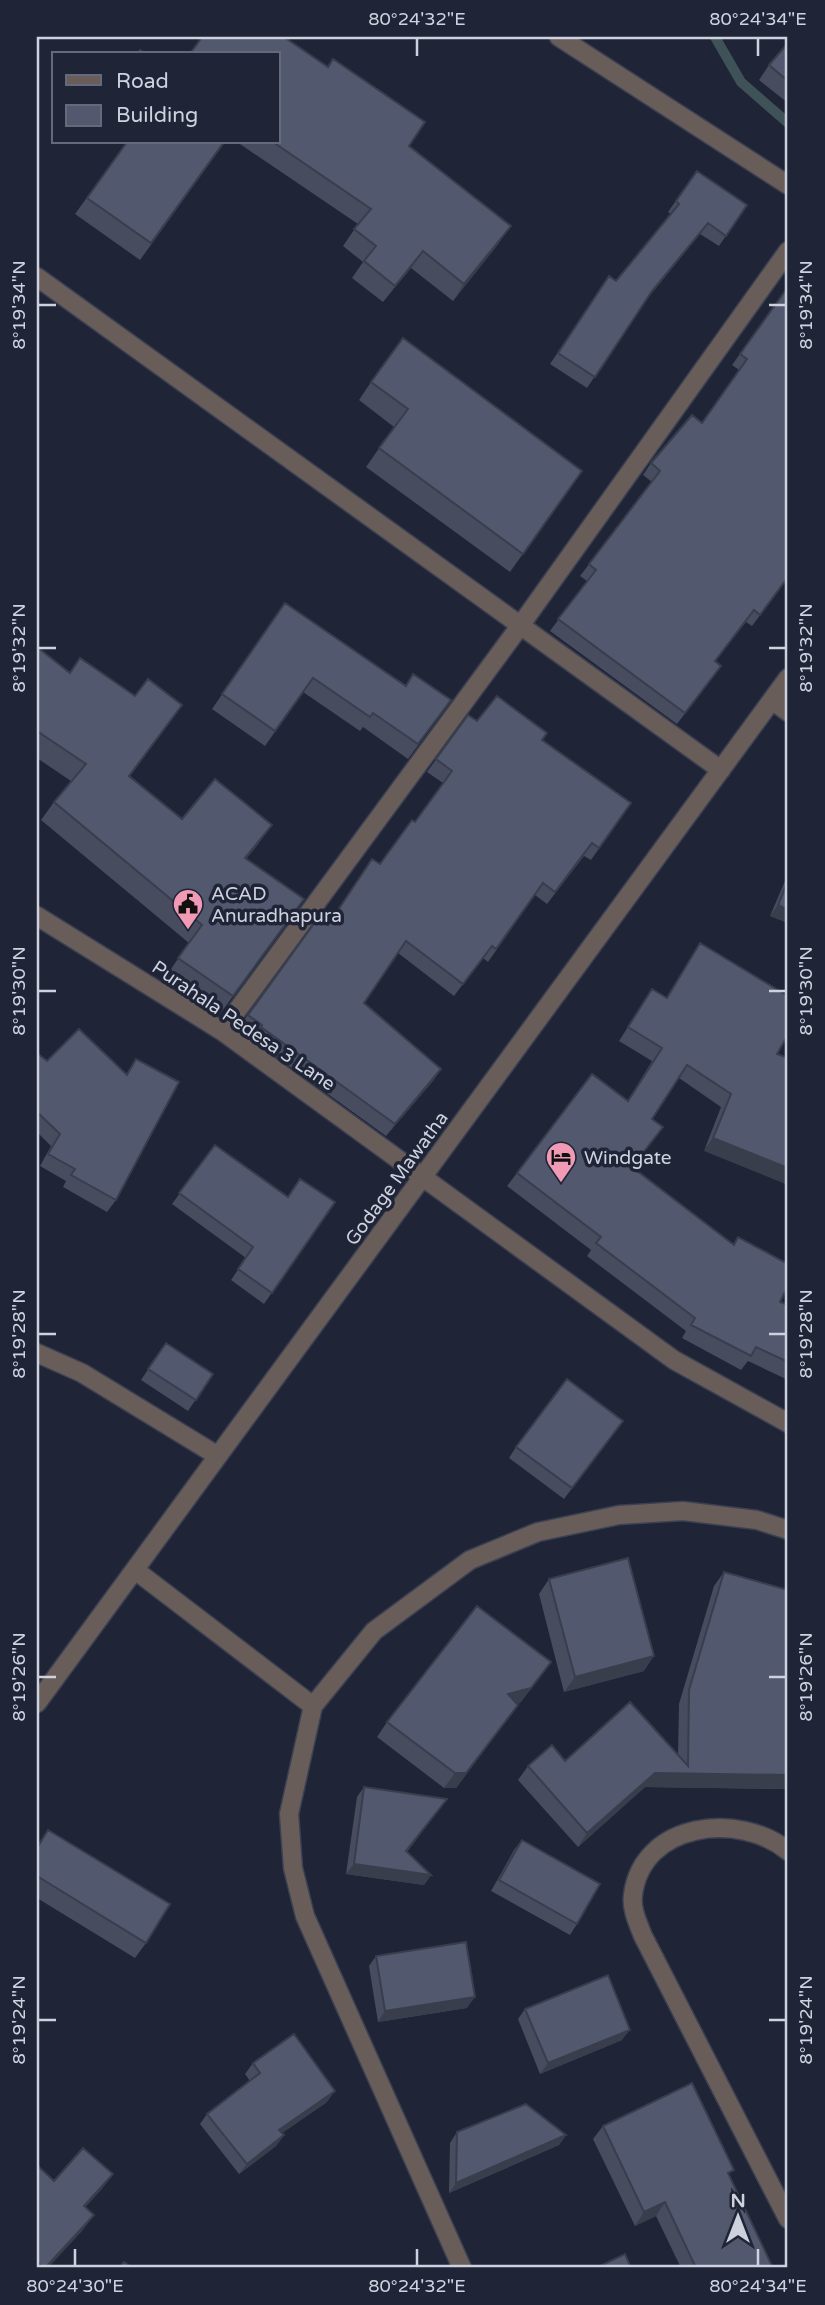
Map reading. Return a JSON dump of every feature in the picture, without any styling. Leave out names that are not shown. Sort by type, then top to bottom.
[{"type":"street","points":[[559,37],[788,185]]},
{"type":"street","points":[[222,1031],[520,626],[788,251]]},
{"type":"street","points":[[37,276],[721,770]]},
{"type":"street","name":"Godage Mawatha","points":[[37,1703],[788,678]]},
{"type":"street","points":[[772,700],[788,712]]},
{"type":"street","name":"Purahala Pedesa 3 Lane","points":[[37,916],[222,1031],[674,1360],[788,1423]]},
{"type":"street","points":[[37,1353],[82,1373],[218,1456]]},
{"type":"street","points":[[462,2268],[305,1916],[293,1868],[289,1814],[313,1706],[374,1631],[470,1560],[538,1532],[619,1515],[683,1511],[757,1520],[788,1530]]},
{"type":"street","points":[[135,1570],[313,1706]]},
{"type":"street","points":[[788,1851],[762,1834],[738,1827],[712,1827],[686,1833],[663,1845],[644,1863],[632,1897],[643,1936],[788,2219]]},
{"type":"building","points":[[202,37],[284,37],[328,67],[333,59],[425,122],[409,146],[511,226],[464,284],[423,251],[395,286],[364,261],[376,246],[354,229],[371,209],[276,144],[280,144],[280,52],[191,52]]},
{"type":"building","points":[[788,43],[788,81],[769,65]]},
{"type":"building","points":[[126,144],[223,144],[151,243],[87,198]]},
{"type":"building","points":[[697,171],[747,205],[726,236],[708,223],[652,291],[595,377],[558,353],[609,276],[616,281],[679,204],[676,201]]},
{"type":"building","points":[[788,287],[788,577],[760,615],[754,610],[715,661],[721,666],[685,713],[558,619],[596,570],[589,564],[660,471],[651,463],[692,415],[702,423],[747,359],[740,354]]},
{"type":"building","points":[[403,338],[582,471],[523,554],[379,448],[408,409],[371,382]]},
{"type":"building","points":[[285,603],[406,686],[413,674],[451,700],[418,744],[373,713],[370,717],[313,678],[275,731],[222,694]]},
{"type":"building","points":[[37,647],[70,673],[80,658],[135,696],[148,679],[182,705],[129,776],[182,819],[215,779],[272,825],[245,858],[304,899],[233,996],[178,958],[202,925],[54,802],[86,764],[37,731]]},
{"type":"building","points":[[497,696],[547,733],[542,740],[631,803],[599,848],[592,843],[555,892],[543,883],[496,949],[492,946],[463,984],[406,941],[364,1003],[441,1069],[395,1124],[248,1015],[318,918],[328,925],[372,859],[380,864],[412,820],[415,822],[452,771],[436,759],[468,715],[477,721]]},
{"type":"building","points":[[788,881],[788,910],[778,905]]},
{"type":"building","points":[[700,943],[788,996],[788,1035],[777,1054],[788,1058],[788,1168],[713,1138],[731,1094],[687,1065],[652,1119],[663,1127],[632,1167],[734,1245],[738,1237],[788,1264],[788,1286],[780,1302],[788,1305],[788,1362],[756,1347],[751,1356],[691,1325],[695,1318],[596,1243],[601,1237],[517,1173],[592,1074],[628,1101],[662,1048],[628,1027],[652,989],[667,998]]},
{"type":"building","points":[[79,1029],[127,1075],[136,1059],[179,1082],[116,1200],[71,1175],[75,1169],[48,1154],[60,1134],[37,1112],[37,1053],[47,1061]]},
{"type":"building","points":[[215,1145],[288,1197],[300,1179],[335,1202],[272,1293],[238,1269],[253,1247],[179,1193]]},
{"type":"building","points":[[166,1343],[213,1374],[196,1400],[148,1369]]},
{"type":"building","points":[[567,1379],[623,1421],[572,1488],[516,1447]]},
{"type":"building","points":[[628,1558],[654,1656],[575,1677],[549,1579]]},
{"type":"building","points":[[724,1572],[788,1590],[788,1775],[655,1773],[587,1833],[528,1766],[552,1745],[565,1761],[630,1702],[688,1766],[689,1690]]},
{"type":"building","points":[[477,1606],[551,1662],[531,1688],[508,1694],[518,1705],[466,1773],[455,1773],[387,1722]]},
{"type":"building","points":[[364,1787],[447,1799],[406,1851],[431,1875],[354,1864]]},
{"type":"building","points":[[48,1830],[170,1904],[146,1943],[37,1876],[37,1848]]},
{"type":"building","points":[[522,1840],[600,1884],[577,1924],[499,1880]]},
{"type":"building","points":[[466,1942],[475,1997],[385,2011],[376,1956]]},
{"type":"building","points":[[608,1975],[630,2030],[548,2063],[525,2009]]},
{"type":"building","points":[[294,2034],[335,2091],[279,2130],[284,2135],[247,2164],[207,2114],[260,2073],[253,2063]]},
{"type":"building","points":[[692,2083],[734,2170],[728,2173],[773,2268],[696,2268],[665,2202],[644,2212],[603,2126]]},
{"type":"building","points":[[526,2104],[566,2135],[456,2183],[457,2132]]},
{"type":"building","points":[[83,2148],[113,2174],[84,2206],[94,2215],[43,2268],[37,2262],[37,2165],[54,2181]]},
{"type":"building","points":[[625,2254],[631,2268],[596,2268]]},
{"type":"building","points":[[124,2262],[132,2268],[119,2268]]},
{"type":"waterway","points":[[715,37],[741,82],[788,123]]},
{"type":"place","name":"ACAD Anuradhapura","points":[[188,931]]},
{"type":"place","name":"Windgate","points":[[561,1184]]}]
